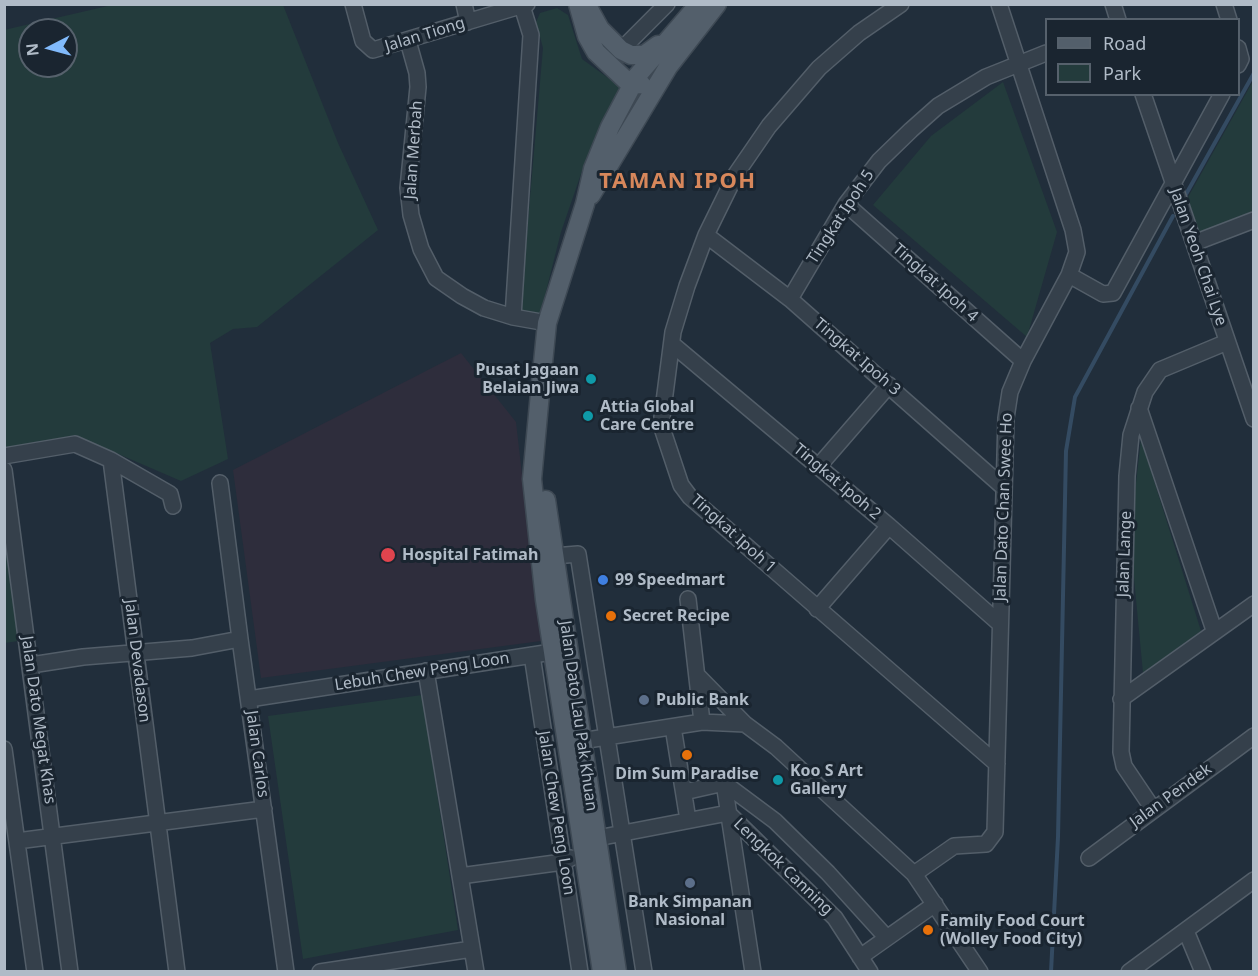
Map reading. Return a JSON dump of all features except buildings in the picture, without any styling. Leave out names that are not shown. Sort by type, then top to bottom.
[{"type":"main road","points":[[585,6],[600,29],[621,51],[631,55],[644,55],[666,40]]},
{"type":"main road","points":[[585,6],[587,36],[596,52],[636,82],[649,80],[678,40],[708,9]]},
{"type":"main road","points":[[585,6],[598,38],[636,82],[640,94],[612,146],[606,173]]},
{"type":"main road","name":"Jalan Dato Lau Pak Khuan","points":[[585,204],[606,173],[668,67],[708,9]]},
{"type":"main road","name":"Jalan Dato Lau Pak Khuan","points":[[617,972],[560,712],[532,479],[536,461],[547,323],[585,204],[593,169],[636,82],[666,40],[708,9]]},
{"type":"main road","name":"Jalan Dato Lau Pak Khuan","points":[[536,461],[544,486],[581,741],[590,841],[586,864],[602,972]]},
{"type":"street","name":"Jalan Tiong","points":[[353,4],[363,41],[368,48],[378,49],[525,5]]},
{"type":"street","points":[[464,4],[468,22]]},
{"type":"street","points":[[621,51],[666,4]]},
{"type":"street","name":"Tingkat Ipoh 1","points":[[901,4],[859,33],[819,68],[769,126],[736,174],[706,235],[687,286],[672,344],[661,425],[681,485],[690,497],[997,764]]},
{"type":"street","name":"Jalan Dato Chan Swee Ho","points":[[914,874],[954,846],[977,847],[992,839],[996,826],[1003,487],[1010,392],[1023,361],[1069,275],[1077,252],[999,4]]},
{"type":"street","points":[[513,317],[531,35],[525,5]]},
{"type":"street","name":"Jalan Merbah","points":[[408,41],[417,73],[418,87],[408,188],[411,215],[421,249],[436,278],[477,304],[513,317],[547,323]]},
{"type":"street","name":"Tingkat Ipoh 5","points":[[790,299],[846,204],[879,161],[938,106],[986,77],[1045,54]]},
{"type":"street","name":"Jalan Yeoh Chai Lye","points":[[1144,96],[1254,419]]},
{"type":"street","points":[[1069,275],[1103,294],[1113,293],[1221,96]]},
{"type":"street","name":"Tingkat Ipoh 4","points":[[846,204],[1023,361]]},
{"type":"street","points":[[1194,243],[1254,220]]},
{"type":"street","name":"Tingkat Ipoh 3","points":[[706,235],[790,299],[1003,487]]},
{"type":"street","name":"Jalan Lange","points":[[1153,809],[1124,766],[1120,752],[1127,476],[1131,435],[1148,386],[1160,370],[1227,342]]},
{"type":"street","name":"Tingkat Ipoh 2","points":[[672,344],[890,526],[999,623]]},
{"type":"street","points":[[818,467],[889,385]]},
{"type":"street","points":[[1139,408],[1214,630]]},
{"type":"street","points":[[4,456],[75,444],[111,460],[170,494],[173,506]]},
{"type":"street","name":"Jalan Devadason","points":[[111,460],[177,972]]},
{"type":"street","name":"Jalan Dato Megat Khas","points":[[4,470],[70,972]]},
{"type":"street","name":"Jalan Carlos","points":[[220,483],[286,972]]},
{"type":"street","points":[[817,609],[890,526]]},
{"type":"street","points":[[554,556],[578,554],[624,832],[644,972]]},
{"type":"street","points":[[688,599],[702,722]]},
{"type":"street","points":[[1121,699],[1214,630],[1254,604]]},
{"type":"street","points":[[552,652],[560,645],[559,622],[564,615]]},
{"type":"street","points":[[31,665],[83,657],[137,654],[240,639]]},
{"type":"street","name":"Lebuh Chew Peng Loon","points":[[249,699],[552,652]]},
{"type":"street","name":"Jalan Chew Peng Loon","points":[[532,656],[580,972]]},
{"type":"street","points":[[426,671],[476,972]]},
{"type":"street","points":[[697,675],[745,724],[788,758],[914,874],[980,972]]},
{"type":"street","points":[[560,712],[568,735],[581,741],[702,722],[745,724]]},
{"type":"street","points":[[673,727],[688,820]]},
{"type":"street","name":"Jalan Pendek","points":[[1089,858],[1254,736]]},
{"type":"street","points":[[4,749],[36,972]]},
{"type":"street","points":[[684,792],[724,783],[753,972]]},
{"type":"street","name":"Lengkok Canning","points":[[724,783],[775,821],[828,873],[886,937]]},
{"type":"street","points":[[17,841],[264,809]]},
{"type":"street","name":"Lengkok Canning","points":[[590,841],[624,832],[728,813],[835,918],[870,972]]},
{"type":"street","points":[[460,876],[563,862],[590,841]]},
{"type":"street","points":[[1129,972],[1254,880]]},
{"type":"street","points":[[860,957],[935,904]]},
{"type":"street","points":[[1186,932],[1203,972]]},
{"type":"street","points":[[320,972],[374,968],[472,949]]},
{"type":"shaded area","name":"Hospital Fatimah","points":[[461,353],[516,422],[541,641],[261,678],[233,470]]},
{"type":"green space","points":[[112,5],[283,5],[338,143],[378,230],[257,327],[233,329],[210,343],[228,459],[181,481],[79,437],[5,448],[4,30],[18,27],[18,78],[78,78],[78,18],[56,18]]},
{"type":"green space","points":[[557,8],[568,15],[582,59],[622,88],[582,171],[561,232],[540,315],[520,313],[543,48],[536,22],[540,13]]},
{"type":"green space","points":[[1253,81],[1253,211],[1198,233],[1187,199]]},
{"type":"green space","points":[[1003,82],[1057,232],[1027,337],[873,205],[931,136]]},
{"type":"green space","points":[[1141,439],[1201,631],[1143,673],[1130,536]]},
{"type":"green space","points":[[4,501],[18,641],[5,643],[4,643]]},
{"type":"green space","points":[[422,695],[458,930],[303,959],[268,716]]},
{"type":"waterway","points":[[1185,196],[1254,73]]},
{"type":"waterway","points":[[1051,972],[1058,837],[1066,451],[1075,397],[1173,216]]},
{"type":"place","name":"Pusat Jagaan Belaian Jiwa","points":[[591,379]]},
{"type":"place","name":"Attia Global Care Centre","points":[[588,416]]},
{"type":"place","name":"Hospital Fatimah","points":[[388,555]]},
{"type":"place","name":"99 Speedmart","points":[[603,580]]},
{"type":"place","name":"Secret Recipe","points":[[611,616]]},
{"type":"place","name":"Public Bank","points":[[644,700]]},
{"type":"place","name":"Dim Sum Paradise","points":[[687,755]]},
{"type":"place","name":"Koo S Art Gallery","points":[[778,780]]},
{"type":"place","name":"Bank Simpanan Nasional","points":[[690,883]]},
{"type":"place","name":"Family Food Court (Wolley Food City)","points":[[928,930]]},
{"type":"district","name":"TAMAN IPOH","points":[[678,182]]}]
